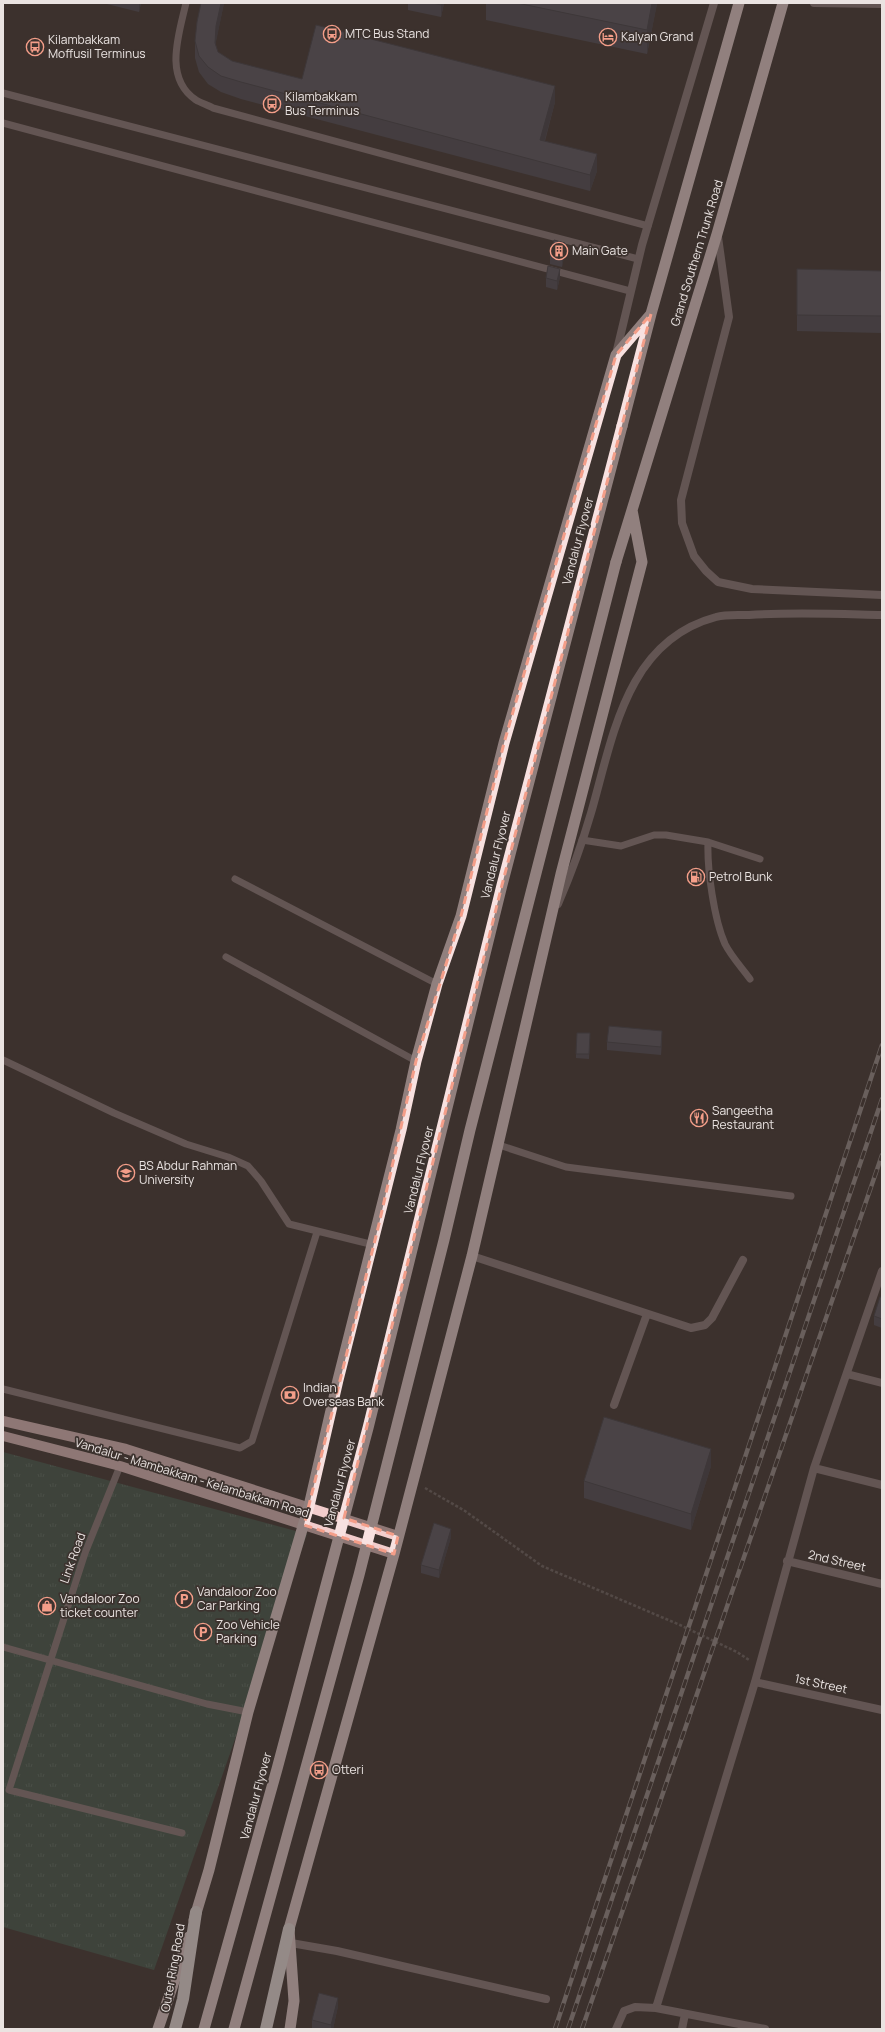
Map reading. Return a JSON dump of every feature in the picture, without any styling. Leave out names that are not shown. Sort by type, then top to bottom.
[{"type":"highway","points":[[158,2029],[209,1870],[248,1712],[304,1525],[338,1380],[374,1245],[416,1061],[438,984],[461,916],[504,743],[616,355],[651,314],[739,3]]},
{"type":"highway","name":"Grand Southern Trunk Road","points":[[632,510],[717,234],[783,3]]},
{"type":"highway","name":"Vandalur Flyover","points":[[204,2029],[281,1754],[368,1428],[502,885],[651,314]]},
{"type":"highway","points":[[234,2029],[359,1575],[444,1240],[472,1122],[616,562],[632,510]]},
{"type":"highway","points":[[266,2029],[289,1929],[394,1554],[412,1480],[472,1256],[551,921],[642,562],[632,510]]},
{"type":"highway","name":"Outer Ring Road","points":[[175,2029],[183,1999],[196,1912]]},
{"type":"highway","points":[[289,1929],[294,2001],[290,2029]]},
{"type":"main road","name":"Vandalur - Mambakkam - Kelambakkam Road","points":[[3,1421],[126,1449],[309,1506],[398,1536]]},
{"type":"main road","name":"Vandalur - Mambakkam - Kelambakkam Road","points":[[3,1436],[120,1466],[394,1554]]},
{"type":"street","points":[[616,355],[638,259],[714,3]]},
{"type":"street","points":[[814,3],[882,4]]},
{"type":"street","points":[[717,234],[729,317],[681,500],[682,523],[694,556],[706,571],[718,582],[752,589],[882,595]]},
{"type":"street","points":[[551,921],[575,864],[621,708],[643,668],[665,642],[693,625],[717,616],[762,614],[882,614]]},
{"type":"street","points":[[472,1256],[691,1328],[705,1325],[712,1318],[742,1260]]},
{"type":"street","points":[[656,2008],[754,1682],[814,1468],[882,1274]]},
{"type":"street","points":[[614,1405],[647,1314]]},
{"type":"street","points":[[847,1374],[882,1383]]},
{"type":"street","points":[[814,1468],[882,1485]]},
{"type":"street","name":"2nd Street","points":[[787,1561],[882,1584]]},
{"type":"street","name":"1st Street","points":[[754,1682],[882,1710]]},
{"type":"street","points":[[291,1943],[337,1951],[546,1999]]},
{"type":"street","points":[[616,2029],[624,2011],[635,2008],[656,2008],[764,2029]]},
{"type":"street","points":[[682,2029],[685,2014]]},
{"type":"lane","points":[[186,3],[175,53],[176,66],[180,81],[196,100],[213,108],[648,226]]},
{"type":"lane","points":[[3,93],[638,259]]},
{"type":"lane","points":[[3,123],[630,291]]},
{"type":"lane","points":[[582,840],[621,846],[654,835],[708,842],[760,858]]},
{"type":"lane","points":[[708,842],[708,858],[714,905],[720,930],[726,945],[750,979]]},
{"type":"lane","points":[[235,879],[438,984]]},
{"type":"lane","points":[[226,957],[416,1061]]},
{"type":"lane","points":[[3,1060],[114,1113],[186,1144],[228,1157],[248,1166],[261,1181],[289,1224],[374,1245]]},
{"type":"lane","points":[[499,1145],[566,1167],[791,1196]]},
{"type":"lane","points":[[3,1389],[240,1448],[252,1441],[317,1232]]},
{"type":"lane","name":"Link Road","points":[[120,1466],[85,1553],[9,1790],[182,1833]]},
{"type":"lane","points":[[3,1647],[207,1704],[248,1712]]},
{"type":"path","points":[[412,1480],[465,1511],[542,1566],[737,1652],[749,1660],[757,1671]]},
{"type":"highlighted area","points":[[651,314],[502,885],[344,1518],[398,1536],[394,1554],[304,1525],[379,1224],[416,1061],[461,916],[504,743],[616,355]]},
{"type":"green space","points":[[3,1452],[307,1534],[154,1970],[3,1927]]},
{"type":"building","points":[[201,3],[221,3],[216,26],[215,43],[218,52],[232,61],[302,79],[316,25],[555,86],[540,140],[597,154],[590,175],[221,76],[208,67],[199,56],[195,41]]},
{"type":"building","points":[[517,3],[652,3],[647,30]]},
{"type":"building","points":[[554,240],[565,243],[562,259],[550,256]]},
{"type":"building","points":[[548,266],[560,269],[557,281],[546,278]]},
{"type":"building","points":[[797,269],[882,271],[882,316],[797,315]]},
{"type":"building","points":[[609,1026],[662,1031],[661,1047],[607,1042]]},
{"type":"building","points":[[577,1033],[590,1033],[589,1054],[576,1054]]},
{"type":"building","points":[[880,1297],[882,1297],[882,1319],[874,1316]]},
{"type":"building","points":[[604,1417],[711,1449],[691,1514],[584,1481]]},
{"type":"building","points":[[434,1523],[451,1529],[439,1570],[421,1565]]},
{"type":"building","points":[[319,1993],[338,1998],[331,2025],[312,2020]]},
{"type":"railway","points":[[555,2029],[882,1045]]},
{"type":"railway","points":[[568,2029],[882,1099]]},
{"type":"railway","points":[[582,2029],[882,1155]]},
{"type":"place","name":"MTC Bus Stand","points":[[332,34]]},
{"type":"place","name":"Kalyan Grand","points":[[608,37]]},
{"type":"place","name":"Kilambakkam Moffusil Terminus","points":[[35,47]]},
{"type":"place","name":"Kilambakkam Bus Terminus","points":[[272,104]]},
{"type":"place","name":"Main Gate","points":[[559,251]]},
{"type":"place","name":"Petrol Bunk","points":[[696,877]]},
{"type":"place","name":"Sangeetha Restaurant","points":[[699,1118]]},
{"type":"place","name":"BS Abdur Rahman University","points":[[126,1173]]},
{"type":"place","name":"Indian Overseas Bank","points":[[290,1395]]},
{"type":"place","name":"Vandaloor Zoo Car Parking","points":[[184,1599]]},
{"type":"place","name":"Vandaloor Zoo ticket counter","points":[[47,1606]]},
{"type":"place","name":"Zoo Vehicle Parking","points":[[203,1632]]},
{"type":"place","name":"Otteri","points":[[319,1770]]}]
